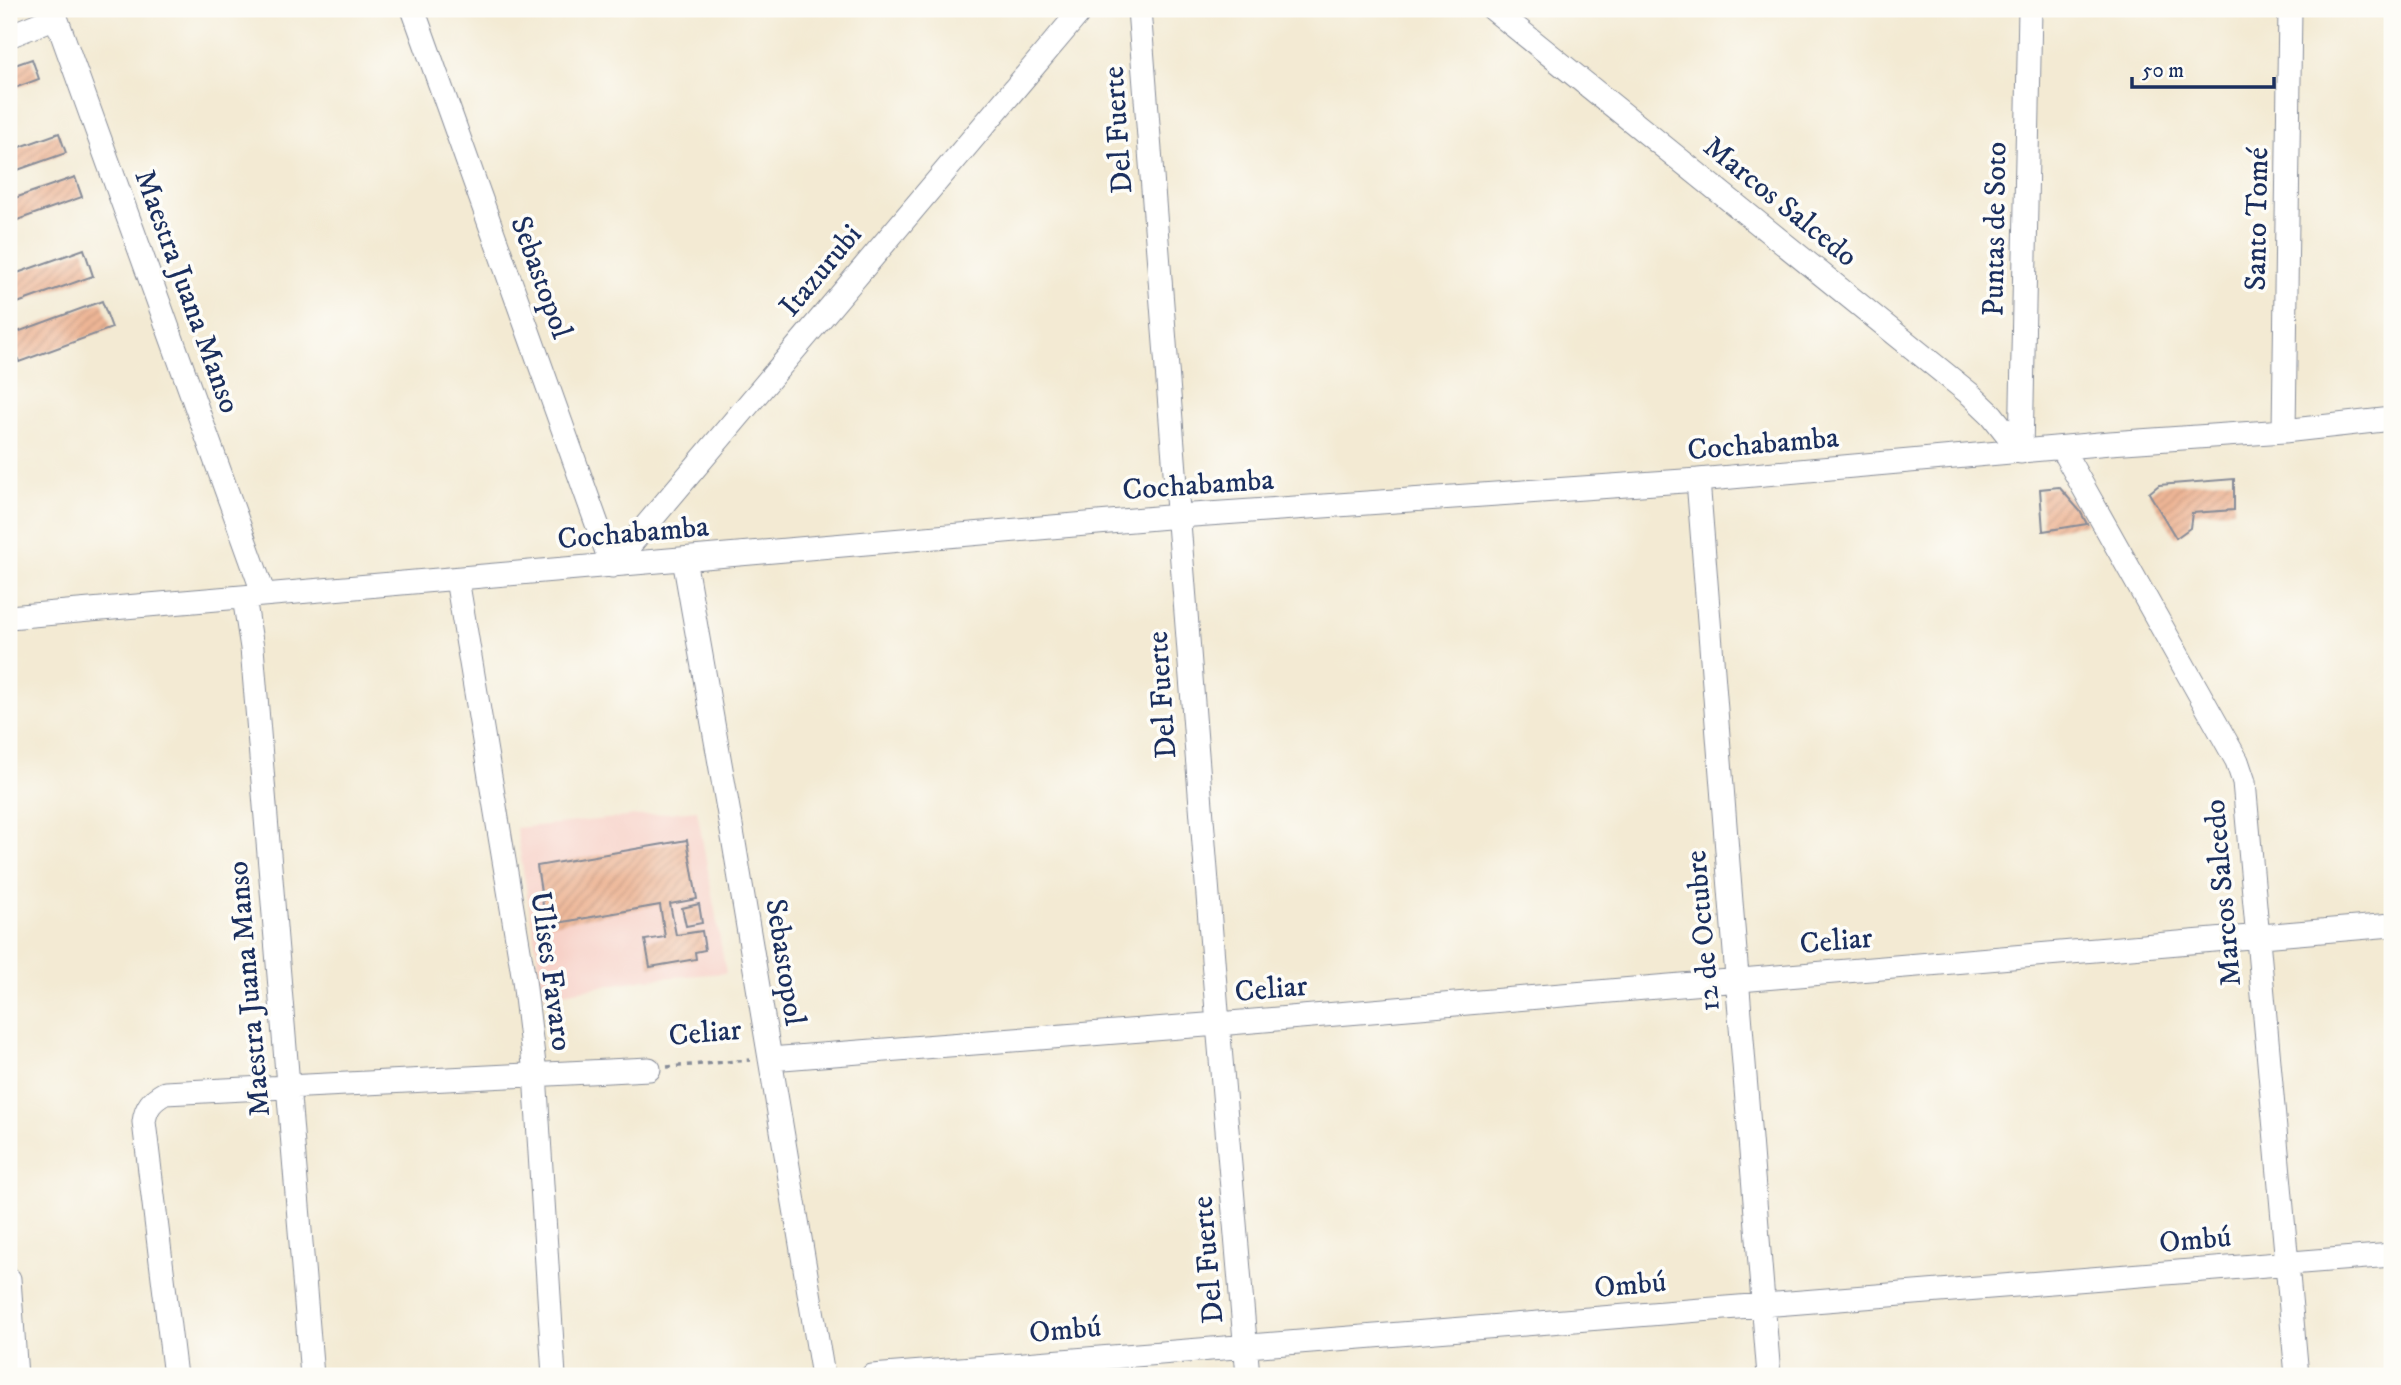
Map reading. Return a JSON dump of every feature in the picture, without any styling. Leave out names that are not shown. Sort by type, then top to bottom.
[{"type":"street","name":"Sebastopol","points":[[413,9],[612,566]]},
{"type":"street","name":"Itazurubi","points":[[612,566],[1078,12],[1099,9]]},
{"type":"street","name":"Del Fuerte","points":[[1139,9],[1248,1376]]},
{"type":"street","name":"Puntas de Soto","points":[[2021,452],[2030,9]]},
{"type":"street","name":"Santo Tomé","points":[[2284,431],[2291,9]]},
{"type":"street","points":[[9,36],[55,13]]},
{"type":"street","name":"Maestra Juana Manso","points":[[55,13],[254,596],[252,648],[312,1376]]},
{"type":"street","name":"Marcos Salcedo","points":[[1503,14],[1970,394],[1992,415],[2021,452]]},
{"type":"street","name":"Cochabamba","points":[[9,617],[1179,516],[1698,480],[2284,431],[2392,419]]},
{"type":"street","name":"Marcos Salcedo","points":[[2062,449],[2237,761],[2244,782],[2297,1376]]},
{"type":"street","name":"12 de Octubre","points":[[1698,480],[1769,1376]]},
{"type":"street","name":"Sebastopol","points":[[684,559],[822,1376]]},
{"type":"street","name":"Ulises Favaro","points":[[457,579],[524,980],[534,1073],[554,1376]]},
{"type":"street","name":"Celiar","points":[[770,1059],[2392,925]]},
{"type":"street","name":"Celiar","points":[[175,1376],[144,1122],[145,1114],[154,1099],[165,1093],[649,1069]]},
{"type":"street","name":"Ombú","points":[[872,1376],[2392,1255]]},
{"type":"street","points":[[9,1279],[16,1376]]},
{"type":"path","name":"Celiar","points":[[649,1069],[770,1059]]},
{"type":"shaded area","points":[[697,810],[726,973],[645,979],[544,996],[516,828]]},
{"type":"building","points":[[32,59],[39,79],[9,90],[9,67]]},
{"type":"building","points":[[59,133],[66,153],[9,173],[9,151]]},
{"type":"building","points":[[75,177],[82,197],[9,223],[9,200]]},
{"type":"building","points":[[84,249],[93,276],[9,306],[9,276]]},
{"type":"building","points":[[102,301],[112,328],[19,362],[9,335]]},
{"type":"building","points":[[2234,479],[2234,510],[2192,513],[2190,528],[2176,538],[2149,493],[2159,485]]},
{"type":"building","points":[[2059,487],[2080,511],[2087,524],[2043,531],[2040,489]]},
{"type":"building","points":[[687,840],[697,899],[670,904],[676,935],[702,931],[705,950],[695,952],[696,959],[650,967],[645,940],[665,937],[660,905],[546,925],[537,866]]},
{"type":"building","points":[[699,904],[702,923],[686,926],[682,908]]}]
